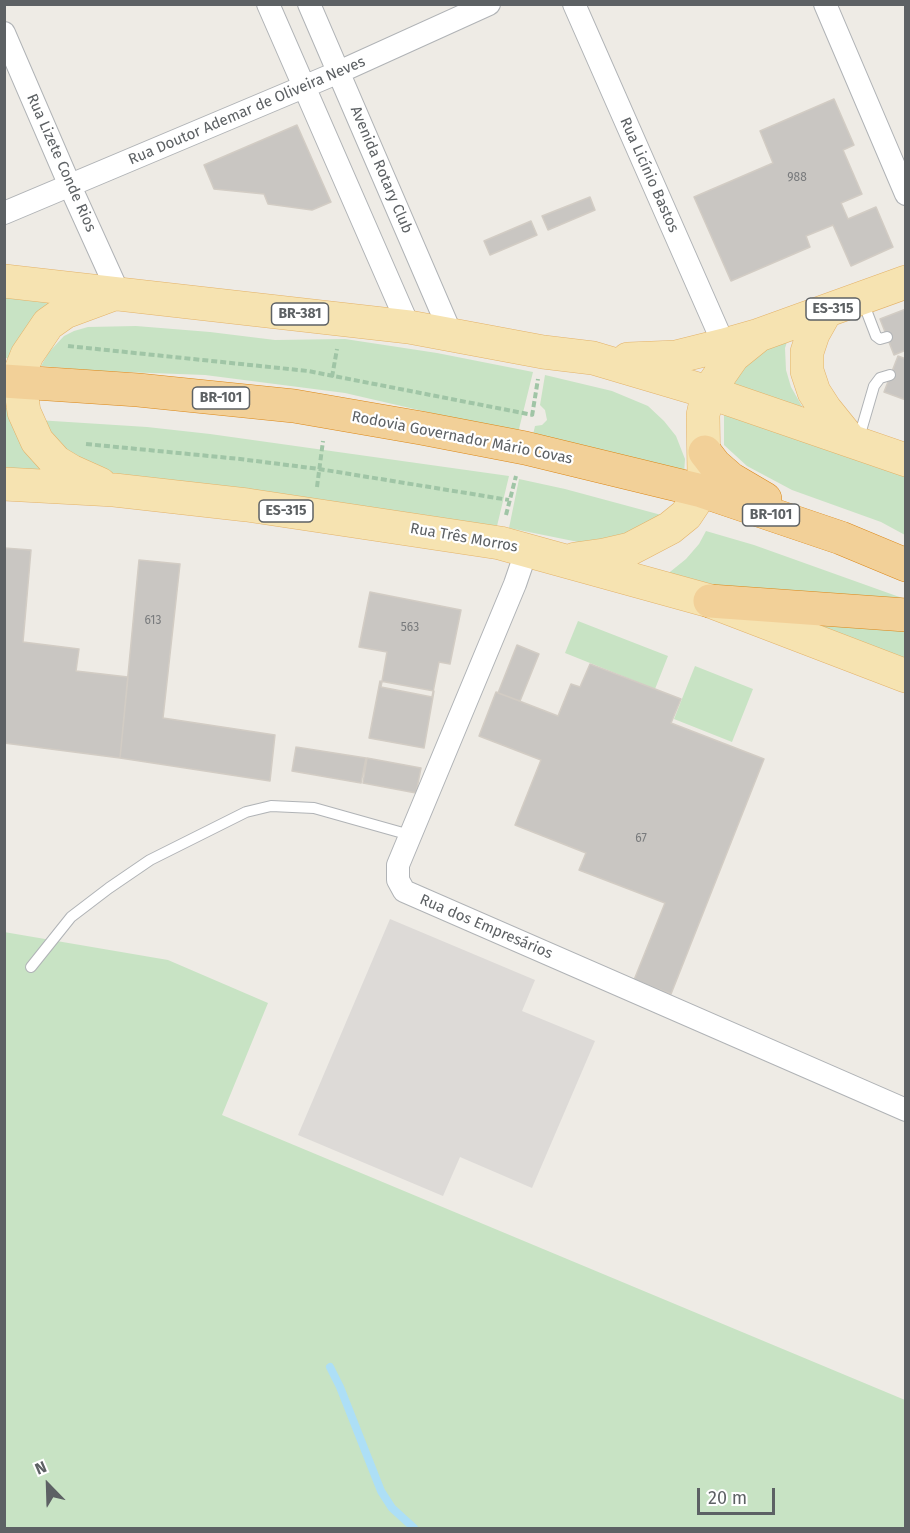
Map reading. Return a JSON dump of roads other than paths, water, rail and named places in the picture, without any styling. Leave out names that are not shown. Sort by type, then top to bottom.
[{"type":"highway","name":"Rodovia Governador Mário Covas","points":[[12,382],[138,390],[294,406],[525,448],[702,491],[841,538],[906,565]]},
{"type":"highway","points":[[705,452],[715,465],[731,479],[841,538]]},
{"type":"highway","points":[[710,601],[906,615]]},
{"type":"main road","name":"BR-381","points":[[4,281],[118,292],[409,327],[543,352],[593,358]]},
{"type":"main road","name":"ES-315","points":[[593,358],[659,359],[728,351],[759,335],[906,282]]},
{"type":"main road","points":[[114,490],[56,462],[37,441],[12,382],[48,324],[65,312],[118,292]]},
{"type":"main road","points":[[826,311],[813,333],[807,352],[807,371],[814,392],[825,409],[853,442]]},
{"type":"main road","name":"ES-315","points":[[708,392],[728,351]]},
{"type":"main road","points":[[593,358],[708,392],[906,460]]},
{"type":"main road","points":[[650,375],[683,408],[705,452]]},
{"type":"main road","points":[[565,561],[630,549],[670,528],[686,514],[702,491],[705,452],[703,415],[708,392]]},
{"type":"main road","name":"Rua Três Morros","points":[[4,484],[114,490],[314,514],[500,543],[710,601],[906,676]]},
{"type":"street","points":[[268,4],[409,327]]},
{"type":"street","name":"Avenida Rotary Club","points":[[309,4],[452,336]]},
{"type":"street","name":"Rua Doutor Ademar de Oliveira Neves","points":[[4,213],[305,87],[489,4]]},
{"type":"street","name":"Rua Licínio Bastos","points":[[574,4],[728,351]]},
{"type":"street","points":[[825,4],[906,194]]},
{"type":"street","name":"Rua Lizete Conde Rios","points":[[4,33],[118,292]]},
{"type":"street","name":"Rua dos Empresários","points":[[527,549],[515,584],[398,865],[398,880],[404,891],[906,1110]]},
{"type":"lane","points":[[861,299],[876,336],[880,339],[887,338]]},
{"type":"lane","points":[[853,442],[874,386],[880,378],[890,375]]},
{"type":"lane","points":[[31,967],[71,917],[109,888],[150,860],[246,812],[272,806],[314,808],[410,835]]},
{"type":"waterway","points":[[330,1367],[381,1491],[392,1508],[414,1528]]}]
